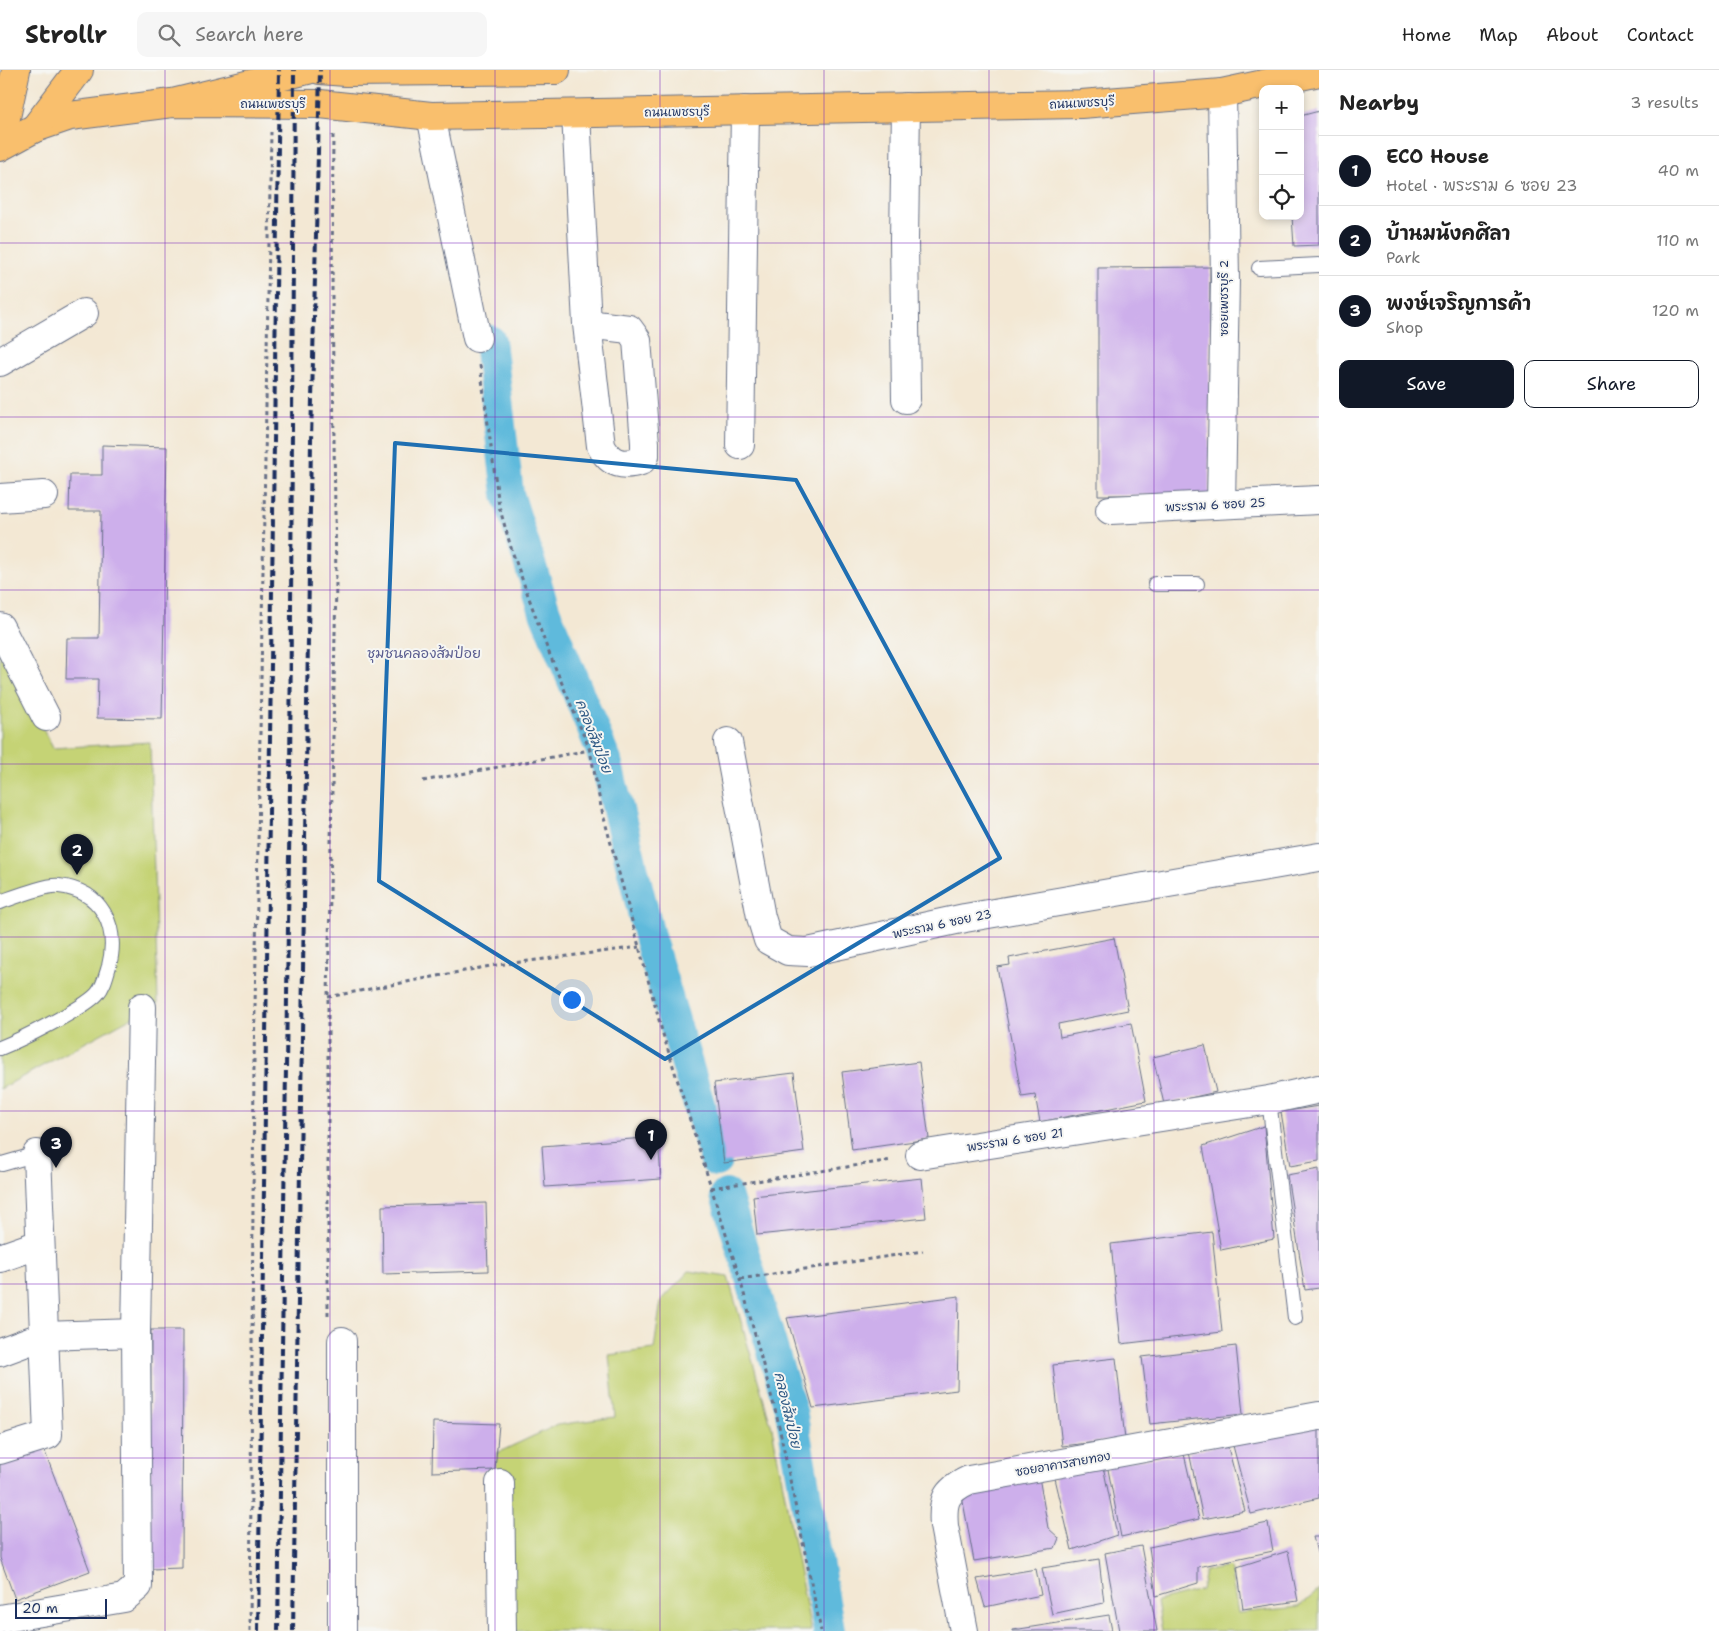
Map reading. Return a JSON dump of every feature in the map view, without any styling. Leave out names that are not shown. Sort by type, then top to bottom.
[{"type":"main road","points":[[0,146],[16,70]]},
{"type":"main road","points":[[36,128],[80,70]]},
{"type":"main road","points":[[172,103],[308,70]]},
{"type":"main road","points":[[320,70],[431,72],[556,70]]},
{"type":"main road","name":"ถนนเพชรบุรี","points":[[0,146],[36,128],[70,116],[172,103],[333,105],[431,116],[1081,104],[1222,93],[1319,72]]},
{"type":"street","name":"ซอยเพชรบุรี 2","points":[[1221,504],[1225,280],[1222,93]]},
{"type":"street","points":[[906,107],[904,240],[906,399]]},
{"type":"street","points":[[740,445],[745,110]]},
{"type":"street","points":[[576,114],[587,324],[601,446],[606,456],[615,463],[624,465],[641,462],[645,456],[645,444],[637,340],[629,329],[587,324]]},
{"type":"street","points":[[431,116],[477,338]]},
{"type":"street","points":[[0,362],[84,313]]},
{"type":"street","points":[[0,498],[44,495]]},
{"type":"street","name":"พระราม 6 ซอย 25","points":[[1110,510],[1319,500]]},
{"type":"street","points":[[0,627],[46,717]]},
{"type":"street","name":"พระราม 6 ซอย 23","points":[[728,742],[761,917],[768,940],[788,951],[808,952],[965,918],[1319,857]]},
{"type":"street","points":[[2,1623],[124,1598],[138,1586],[136,1333],[142,1007]]},
{"type":"street","name":"พระราม 6 ซอย 21","points":[[920,1155],[1269,1100],[1319,1089]]},
{"type":"street","points":[[0,1450],[48,1435],[37,1154]]},
{"type":"street","points":[[0,1258],[40,1244]]},
{"type":"street","points":[[0,1352],[43,1336],[136,1333]]},
{"type":"street","points":[[335,1333],[342,1631]]},
{"type":"street","name":"ซอยอาคารสายทอง","points":[[964,1631],[944,1526],[943,1508],[953,1488],[969,1480],[1319,1416]]},
{"type":"street","points":[[500,1483],[502,1631]]},
{"type":"lane","points":[[1259,268],[1319,265]]},
{"type":"lane","points":[[1156,584],[1197,584]]},
{"type":"lane","points":[[0,902],[56,885],[80,891],[96,902],[110,924],[113,939],[105,980],[97,994],[82,1005],[0,1048]]},
{"type":"lane","points":[[1269,1100],[1295,1318]]},
{"type":"lane","points":[[2,1164],[37,1154]]},
{"type":"path","points":[[250,1631],[254,1062],[271,104]]},
{"type":"path","points":[[333,105],[332,296],[336,582],[328,997],[335,1333]]},
{"type":"path","points":[[477,338],[499,506],[512,551],[547,648],[590,750],[601,806],[662,1031],[740,1280],[778,1420],[821,1631]]},
{"type":"path","points":[[423,781],[590,750]]},
{"type":"path","points":[[328,997],[480,968],[639,947]]},
{"type":"path","points":[[711,1188],[920,1155]]},
{"type":"path","points":[[740,1280],[923,1251]]},
{"type":"highlighted area","points":[[395,443],[796,480],[1000,858],[665,1059],[379,881]]},
{"type":"green space","points":[[0,649],[53,748],[150,742],[158,1003],[0,1089]]},
{"type":"green space","points":[[689,1271],[728,1277],[772,1428],[811,1631],[494,1631],[487,1510],[497,1453],[557,1425],[615,1417],[609,1355],[654,1349],[661,1301]]},
{"type":"green space","points":[[1230,1567],[1238,1613],[1299,1607],[1319,1590],[1319,1631],[1162,1631],[1157,1601],[1201,1590],[1205,1571]]},
{"type":"building","points":[[1319,111],[1319,245],[1294,246],[1292,220],[1304,220],[1304,115]]},
{"type":"building","points":[[1210,267],[1209,495],[1098,495],[1098,268]]},
{"type":"building","points":[[102,445],[167,447],[162,719],[97,718],[98,679],[66,679],[67,638],[99,638],[101,511],[69,511],[70,475],[102,475]]},
{"type":"building","points":[[1114,938],[1128,1010],[1058,1024],[1060,1037],[1131,1023],[1146,1101],[1040,1122],[1035,1095],[1022,1097],[997,967],[1010,965],[1009,958]]},
{"type":"building","points":[[1205,1045],[1216,1092],[1164,1104],[1153,1057]]},
{"type":"building","points":[[919,1062],[929,1139],[852,1150],[842,1072]]},
{"type":"building","points":[[794,1073],[804,1152],[724,1163],[714,1083]]},
{"type":"building","points":[[1319,1106],[1319,1161],[1290,1166],[1281,1112]]},
{"type":"building","points":[[1264,1126],[1274,1239],[1221,1250],[1203,1146]]},
{"type":"building","points":[[658,1137],[661,1179],[545,1187],[542,1146]]},
{"type":"building","points":[[1319,1169],[1319,1288],[1305,1290],[1287,1175]]},
{"type":"building","points":[[922,1178],[926,1218],[757,1235],[753,1196]]},
{"type":"building","points":[[486,1203],[488,1271],[383,1274],[382,1206]]},
{"type":"building","points":[[1212,1232],[1222,1332],[1121,1344],[1111,1244]]},
{"type":"building","points":[[959,1296],[957,1390],[813,1408],[787,1318]]},
{"type":"building","points":[[151,1330],[183,1330],[182,1568],[150,1569]]},
{"type":"building","points":[[1236,1346],[1243,1414],[1150,1424],[1142,1357]]},
{"type":"building","points":[[1116,1358],[1125,1439],[1062,1446],[1053,1365]]},
{"type":"building","points":[[433,1422],[499,1424],[495,1470],[432,1472]]},
{"type":"building","points":[[1319,1426],[1319,1498],[1251,1514],[1232,1442]]},
{"type":"building","points":[[42,1444],[90,1571],[15,1599],[0,1558],[0,1460]]},
{"type":"building","points":[[1227,1444],[1245,1511],[1203,1519],[1189,1452]]},
{"type":"building","points":[[1184,1454],[1199,1519],[1121,1537],[1107,1464]]},
{"type":"building","points":[[1103,1466],[1117,1535],[1072,1550],[1054,1474]]},
{"type":"building","points":[[1039,1477],[1048,1528],[1059,1538],[1055,1548],[974,1561],[961,1491]]},
{"type":"building","points":[[1268,1523],[1273,1551],[1198,1567],[1198,1583],[1156,1596],[1149,1547]]},
{"type":"building","points":[[1313,1537],[1319,1537],[1318,1556]]},
{"type":"building","points":[[1141,1546],[1157,1631],[1119,1631],[1105,1553]]},
{"type":"building","points":[[1288,1551],[1298,1601],[1243,1609],[1237,1567]]},
{"type":"building","points":[[1099,1559],[1104,1603],[1052,1614],[1042,1568]]},
{"type":"building","points":[[1036,1569],[1041,1595],[985,1607],[977,1579]]},
{"type":"building","points":[[1109,1615],[1112,1631],[1013,1631],[1013,1630]]},
{"type":"waterway","name":"คลองส้มป่อย","points":[[490,341],[508,494],[545,612],[606,761],[650,940],[716,1161]]},
{"type":"waterway","name":"คลองส้มป่อย","points":[[726,1195],[791,1411],[829,1631]]},
{"type":"railway","points":[[258,1631],[279,70]]},
{"type":"railway","points":[[278,1631],[290,786],[294,70]]},
{"type":"railway","points":[[293,1631],[311,441],[320,70]]},
{"type":"place","name":"บ้านมนังคศิลา","points":[[77,875]]},
{"type":"place","name":"ECO House","points":[[651,1160]]},
{"type":"place","name":"พงษ์เจริญการค้า","points":[[56,1168]]},
{"type":"district","name":"ชุมชนคลองส้มป่อย","points":[[424,653]]}]
